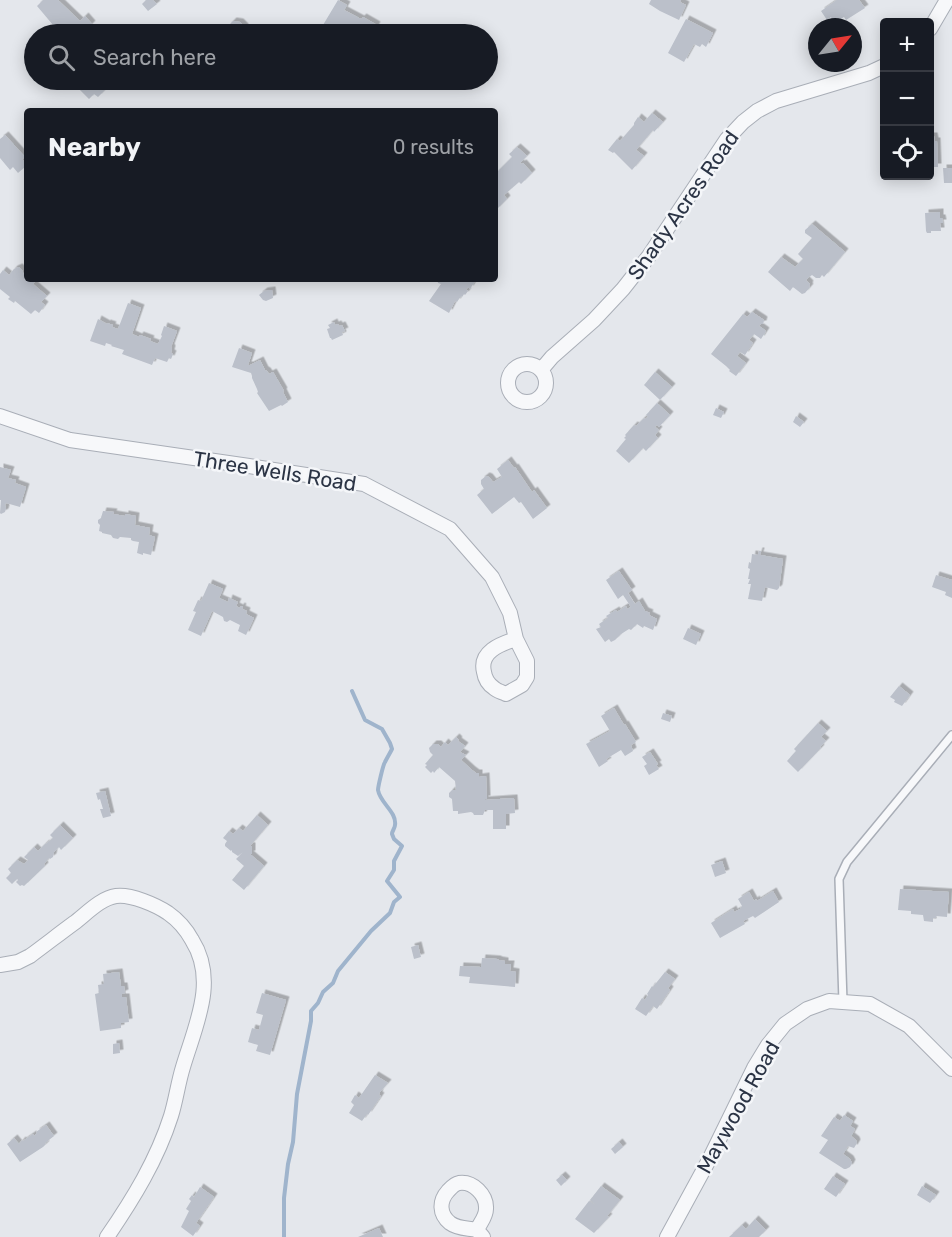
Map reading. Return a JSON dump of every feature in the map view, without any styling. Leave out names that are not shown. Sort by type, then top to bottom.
[{"type":"street","points":[[934,22],[947,0]]},
{"type":"street","name":"Shady Acres Road","points":[[541,370],[623,289],[653,250],[727,139],[743,122],[776,101],[880,68]]},
{"type":"street","name":"Three Wells Road","points":[[0,416],[70,440],[364,484],[450,529],[492,578],[510,613],[516,639]]},
{"type":"street","points":[[0,966],[18,962],[30,956],[100,903],[116,896],[147,903],[174,917],[186,930],[200,957],[205,989],[172,1114],[147,1173],[107,1237]]},
{"type":"street","name":"Maywood Road","points":[[667,1237],[768,1045],[785,1024],[807,1009],[829,1001],[870,1004],[909,1026],[952,1069]]},
{"type":"lane","points":[[843,1002],[838,879],[853,854],[952,735]]},
{"type":"building","points":[[43,0],[58,0],[80,21],[85,16],[92,24],[52,24],[37,6]]},
{"type":"building","points":[[146,0],[153,0],[157,4],[148,11],[142,4]]},
{"type":"building","points":[[338,0],[347,5],[344,10],[375,24],[324,24]]},
{"type":"building","points":[[651,0],[681,0],[680,2],[686,5],[679,20],[649,4]]},
{"type":"building","points":[[837,0],[859,0],[865,8],[849,18],[826,18],[821,11]]},
{"type":"building","points":[[686,19],[713,33],[706,47],[702,44],[700,47],[694,44],[684,62],[668,53]]},
{"type":"building","points":[[233,21],[242,24],[230,24]]},
{"type":"building","points":[[80,90],[105,90],[98,97],[94,94],[89,99]]},
{"type":"building","points":[[652,113],[663,122],[636,150],[644,156],[632,170],[614,152],[608,150],[617,139],[620,141],[638,117],[644,122]]},
{"type":"building","points":[[5,135],[24,156],[22,159],[24,168],[18,173],[13,167],[10,170],[0,158],[0,139]]},
{"type":"building","points":[[934,136],[937,141],[938,167],[934,167]]},
{"type":"building","points":[[517,147],[527,156],[520,163],[523,163],[532,173],[521,184],[519,182],[504,195],[507,199],[498,208],[498,171],[512,157],[509,154]]},
{"type":"building","points":[[943,168],[952,168],[952,183],[944,183]]},
{"type":"building","points":[[940,212],[943,223],[940,223],[941,231],[927,233],[925,213]]},
{"type":"building","points":[[812,224],[845,252],[824,277],[822,275],[816,278],[812,275],[809,277],[806,280],[810,287],[802,294],[793,287],[790,291],[768,272],[781,257],[795,267],[803,259],[798,254],[812,238],[805,233],[805,230]]},
{"type":"building","points":[[19,267],[24,273],[24,282],[35,282],[33,284],[47,296],[41,302],[45,305],[39,313],[35,310],[31,314],[15,301],[14,303],[8,299],[10,297],[0,289],[0,274],[3,270],[9,275]]},
{"type":"building","points":[[474,282],[470,289],[468,287],[465,295],[461,296],[457,302],[455,301],[449,313],[429,301],[441,284],[438,283]]},
{"type":"building","points":[[272,290],[273,298],[266,301],[259,295],[264,291]]},
{"type":"building","points":[[128,303],[141,308],[132,334],[151,339],[150,341],[158,344],[164,326],[177,331],[171,347],[173,354],[167,362],[155,358],[152,365],[122,354],[124,350],[112,345],[106,343],[105,346],[90,341],[98,319],[118,329]]},
{"type":"building","points":[[752,312],[764,320],[759,326],[766,331],[761,339],[754,334],[749,340],[753,343],[745,355],[740,352],[737,356],[746,363],[736,376],[711,354],[743,314],[747,317]]},
{"type":"building","points":[[334,322],[335,325],[342,325],[345,331],[342,332],[343,335],[332,340],[327,329],[330,328],[328,325]]},
{"type":"building","points":[[239,348],[252,353],[248,365],[260,360],[269,374],[273,372],[288,402],[269,411],[257,393],[251,373],[232,367]]},
{"type":"building","points":[[655,372],[672,387],[660,400],[644,385]]},
{"type":"building","points":[[657,403],[670,415],[659,427],[657,425],[655,427],[659,430],[655,435],[658,438],[646,451],[643,448],[629,463],[616,451],[626,439],[625,435],[634,425],[636,426],[648,417],[646,415]]},
{"type":"building","points":[[716,408],[724,412],[721,418],[713,415]]},
{"type":"building","points":[[796,416],[804,422],[800,427],[793,422]]},
{"type":"building","points":[[508,460],[547,508],[533,519],[521,502],[519,503],[514,497],[492,514],[477,495],[484,489],[481,480],[486,476],[493,482],[502,477],[497,469]]},
{"type":"building","points":[[0,467],[11,470],[8,478],[26,487],[20,507],[6,503],[5,512],[1,514],[0,513]]},
{"type":"building","points":[[103,511],[136,516],[135,525],[150,528],[149,535],[155,537],[151,555],[137,553],[139,542],[131,538],[113,538],[99,531],[98,520]]},
{"type":"building","points":[[761,551],[760,555],[783,559],[779,588],[777,590],[765,587],[762,601],[748,599],[751,584],[748,584],[749,562],[751,563],[752,554],[758,555]]},
{"type":"building","points":[[619,571],[632,590],[628,593],[635,604],[639,601],[645,611],[650,613],[649,615],[657,619],[653,630],[637,624],[615,640],[611,642],[609,639],[605,642],[596,629],[601,627],[599,624],[616,610],[617,612],[626,606],[627,609],[631,607],[623,595],[618,599],[606,580]]},
{"type":"building","points":[[936,575],[952,580],[952,598],[945,595],[946,592],[932,587]]},
{"type":"building","points":[[209,583],[223,589],[219,598],[228,602],[229,598],[238,602],[236,606],[243,607],[242,609],[247,611],[246,614],[254,618],[246,635],[238,631],[240,625],[230,620],[224,621],[223,617],[212,611],[201,636],[188,630],[196,612],[193,611],[198,600],[201,601]]},
{"type":"building","points":[[688,628],[701,634],[696,645],[683,639]]},
{"type":"building","points":[[899,686],[910,695],[902,706],[890,697]]},
{"type":"building","points":[[614,708],[636,742],[631,745],[633,751],[625,756],[621,750],[606,759],[608,761],[599,767],[586,744],[610,731],[601,716]]},
{"type":"building","points":[[663,713],[672,716],[670,722],[661,719]]},
{"type":"building","points":[[818,723],[827,731],[821,737],[826,741],[798,772],[787,761],[796,751],[794,749]]},
{"type":"building","points":[[456,737],[465,746],[460,752],[466,755],[461,760],[479,773],[479,777],[486,776],[487,799],[485,800],[514,798],[515,813],[506,814],[506,829],[493,829],[493,810],[485,810],[483,815],[474,815],[471,812],[458,814],[458,811],[453,811],[449,793],[456,790],[455,781],[439,767],[431,773],[425,767],[433,755],[429,748],[433,744],[441,747],[445,742],[448,745]]},
{"type":"building","points":[[650,752],[659,769],[649,775],[644,766],[647,764],[642,757]]},
{"type":"building","points":[[105,791],[111,816],[103,818],[100,809],[103,809],[96,793]]},
{"type":"building","points":[[257,815],[268,825],[250,846],[252,846],[252,854],[250,854],[264,866],[244,890],[232,880],[244,866],[236,859],[243,852],[238,856],[232,852],[225,846],[227,841],[223,838],[229,831],[233,834],[239,828],[243,831]]},
{"type":"building","points":[[60,825],[73,838],[61,850],[59,847],[53,857],[44,864],[45,866],[24,886],[16,882],[17,879],[12,884],[6,878],[11,873],[8,869],[17,860],[24,864],[28,860],[24,857],[34,847],[38,851],[53,838],[50,835]]},
{"type":"building","points":[[722,861],[726,873],[715,877],[711,865]]},
{"type":"building","points":[[900,889],[949,892],[947,917],[936,916],[933,922],[924,921],[923,915],[898,910]]},
{"type":"building","points":[[773,891],[779,902],[755,918],[753,916],[743,921],[745,924],[720,938],[711,923],[733,909],[734,912],[740,909],[742,906],[738,899],[749,892],[754,901],[756,899],[757,901]]},
{"type":"building","points":[[418,945],[421,957],[414,959],[411,947]]},
{"type":"building","points":[[482,958],[497,959],[505,961],[505,964],[511,964],[510,971],[516,972],[515,987],[469,983],[470,977],[459,976],[460,966],[481,967]]},
{"type":"building","points":[[119,972],[121,986],[124,986],[125,993],[122,997],[126,997],[129,1022],[121,1023],[121,1028],[100,1031],[95,994],[99,993],[98,985],[104,984],[103,974]]},
{"type":"building","points":[[665,972],[675,979],[657,1009],[653,1006],[646,1016],[635,1009],[642,998],[645,1000],[652,986]]},
{"type":"building","points":[[262,993],[286,1000],[270,1055],[256,1051],[258,1045],[248,1042],[252,1028],[259,1030],[263,1015],[256,1013]]},
{"type":"building","points":[[119,1043],[120,1053],[113,1054],[113,1044]]},
{"type":"building","points":[[375,1075],[388,1083],[362,1121],[349,1113],[354,1105],[351,1102],[355,1095],[359,1098]]},
{"type":"building","points":[[844,1115],[853,1121],[850,1126],[855,1129],[851,1136],[857,1143],[854,1148],[848,1146],[843,1154],[852,1163],[846,1169],[819,1153],[828,1140],[821,1136],[834,1117],[840,1121]]},
{"type":"building","points":[[46,1125],[54,1136],[43,1147],[20,1162],[7,1144],[14,1138],[19,1144],[33,1134],[34,1136]]},
{"type":"building","points":[[619,1142],[623,1147],[615,1154],[611,1149]]},
{"type":"building","points":[[562,1175],[567,1180],[561,1186],[556,1180]]},
{"type":"building","points":[[833,1176],[845,1184],[836,1197],[824,1189]]},
{"type":"building","points":[[601,1186],[620,1200],[607,1216],[609,1217],[594,1233],[575,1219],[589,1201],[596,1205],[590,1200]]},
{"type":"building","points":[[922,1186],[936,1195],[930,1203],[917,1195]]},
{"type":"building","points":[[200,1187],[214,1197],[196,1223],[200,1226],[193,1236],[181,1227],[189,1211],[186,1209],[191,1201],[189,1199],[192,1195],[194,1197]]},
{"type":"building","points":[[755,1219],[766,1230],[759,1237],[729,1237],[742,1225],[746,1229]]},
{"type":"building","points":[[379,1228],[383,1237],[358,1237]]},
{"type":"waterway","points":[[284,1237],[284,1198],[288,1164],[311,1011],[323,992],[333,983],[338,971],[371,931],[390,913],[394,902],[400,897],[387,881],[394,870],[394,861],[402,846],[394,839],[392,834],[395,820],[378,790],[384,764],[392,749],[382,729],[365,720],[352,691]]}]
